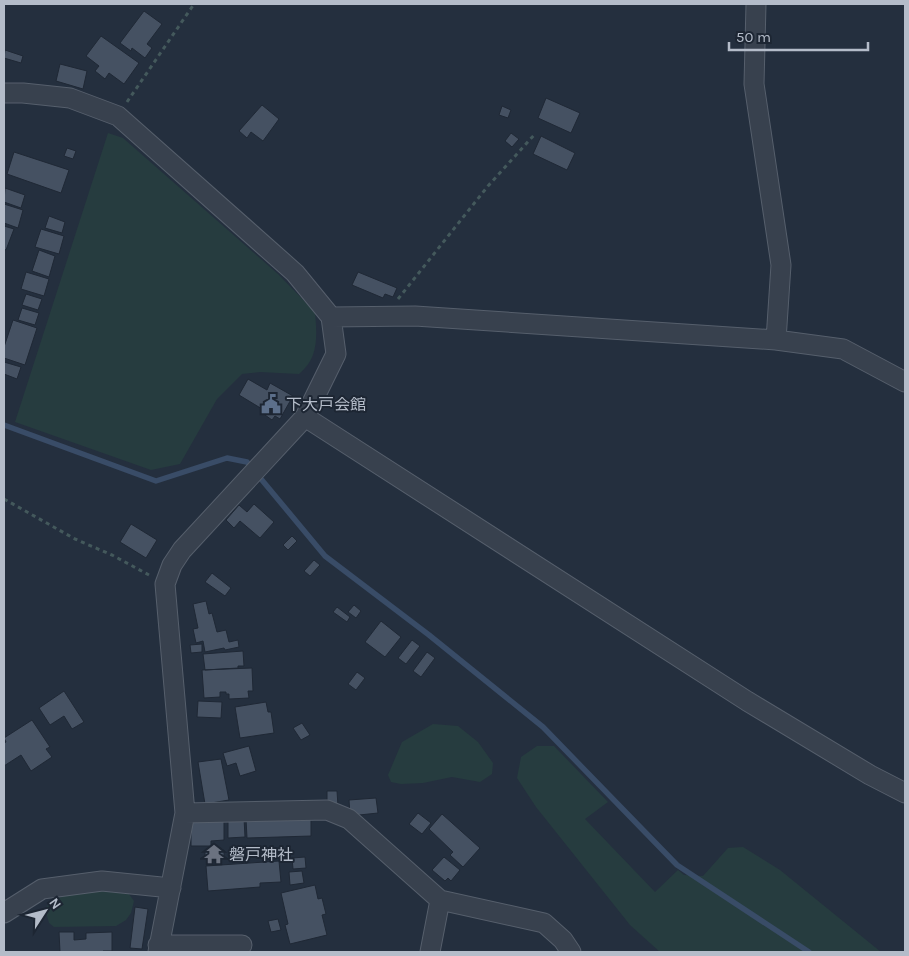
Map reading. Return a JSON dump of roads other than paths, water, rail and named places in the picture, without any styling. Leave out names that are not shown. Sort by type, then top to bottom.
[{"type":"street","points":[[756,4],[754,84],[781,265],[776,340]]},
{"type":"street","points":[[4,93],[70,98],[118,116],[295,273],[331,317],[336,354],[305,417],[182,550],[172,565],[165,584],[184,814],[158,949],[242,945]]},
{"type":"street","points":[[331,317],[415,316],[776,340],[843,349],[905,382]]},
{"type":"street","points":[[305,417],[747,701],[870,775],[905,793]]},
{"type":"street","points":[[184,814],[327,810],[349,819],[440,900],[544,923],[563,940],[571,952]]},
{"type":"street","points":[[4,913],[42,889],[102,881],[171,888]]},
{"type":"street","points":[[430,952],[433,945],[440,900]]},
{"type":"waterway","points":[[4,425],[156,481],[227,458],[247,462],[325,556],[429,635],[543,727],[677,865],[809,952]]},
{"type":"place","name":"下大戸会館","points":[[271,404]]},
{"type":"place","name":"磐戸神社","points":[[214,854]]}]
